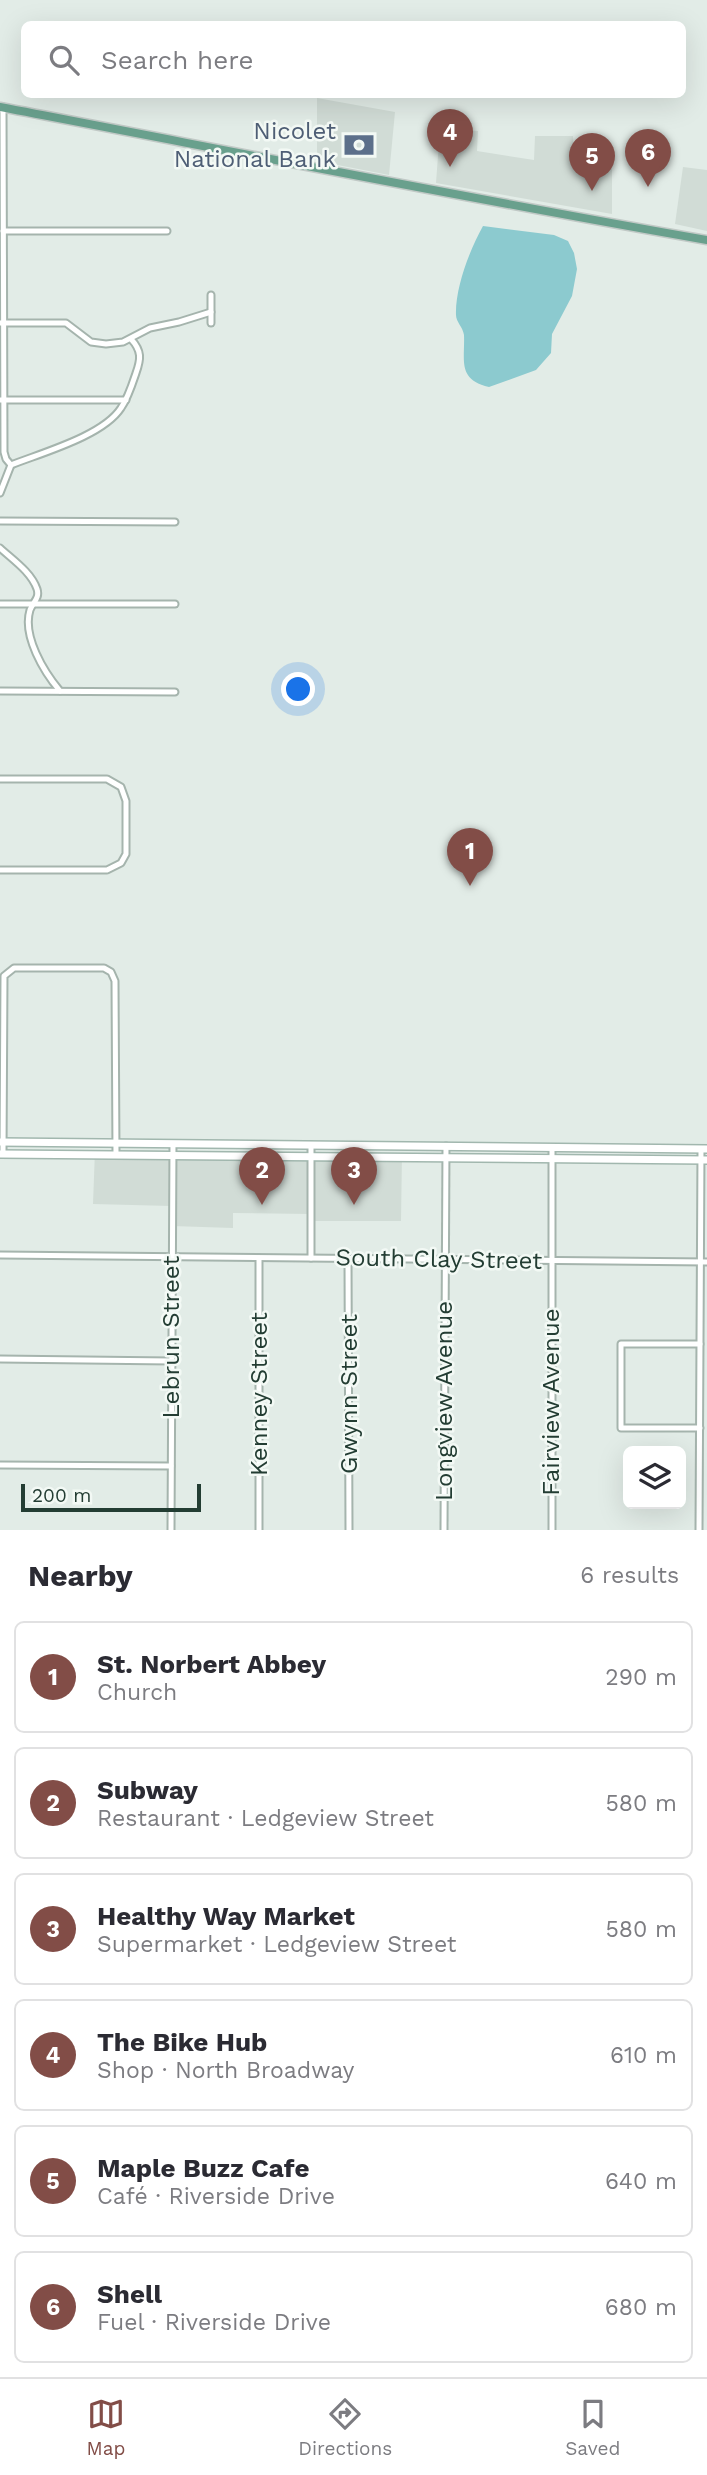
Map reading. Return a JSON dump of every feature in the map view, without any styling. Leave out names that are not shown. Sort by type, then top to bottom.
[{"type":"main road","points":[[2,107],[303,166],[707,240]]},
{"type":"main road","points":[[1,1142],[704,1149]]},
{"type":"main road","points":[[1,1154],[704,1160]]},
{"type":"street","points":[[2,107],[2,400],[4,452],[11,465]]},
{"type":"street","points":[[2,231],[167,232]]},
{"type":"street","points":[[211,295],[211,323]]},
{"type":"street","points":[[2,323],[66,323],[97,344],[117,344],[150,328],[211,312]]},
{"type":"street","points":[[0,493],[11,465],[81,437],[113,417],[126,400],[141,358],[139,348],[131,339]]},
{"type":"street","points":[[2,400],[126,400]]},
{"type":"street","points":[[0,521],[175,522]]},
{"type":"street","points":[[0,548],[27,573],[34,584],[38,596],[30,610],[29,625],[36,652],[50,679],[60,691]]},
{"type":"street","points":[[0,604],[175,604]]},
{"type":"street","points":[[0,691],[176,692]]},
{"type":"street","points":[[0,779],[107,779],[117,783],[126,798],[126,847],[121,863],[107,870],[0,870]]},
{"type":"street","points":[[1,1154],[4,976],[14,968],[104,968],[111,972],[115,979],[116,1154]]},
{"type":"street","name":"Lebrun Street","points":[[171,1530],[173,1144]]},
{"type":"street","points":[[311,1145],[311,1258]]},
{"type":"street","name":"Longview Avenue","points":[[444,1530],[443,1259],[446,1146]]},
{"type":"street","name":"Fairview Avenue","points":[[552,1147],[552,1530]]},
{"type":"street","points":[[699,1530],[704,1149]]},
{"type":"street","name":"South Clay Street","points":[[0,1255],[704,1262]]},
{"type":"street","name":"Kenney Street","points":[[259,1258],[259,1530]]},
{"type":"street","name":"Gwynn Street","points":[[348,1258],[349,1530]]},
{"type":"street","points":[[700,1345],[621,1345],[621,1428],[700,1428]]},
{"type":"street","points":[[0,1359],[171,1361]]},
{"type":"street","points":[[0,1465],[171,1466]]},
{"type":"shaded area","points":[[317,98],[395,112],[389,175],[317,161]]},
{"type":"shaded area","points":[[440,128],[478,131],[477,151],[534,160],[535,136],[573,136],[575,169],[612,169],[612,214],[436,183]]},
{"type":"shaded area","points":[[683,167],[707,170],[707,231],[675,224]]},
{"type":"shaded area","points":[[95,1150],[402,1153],[401,1221],[311,1221],[311,1214],[233,1213],[233,1228],[172,1226],[171,1206],[93,1204]]},
{"type":"water","points":[[483,226],[554,235],[568,241],[577,269],[572,296],[552,334],[551,353],[536,370],[489,387],[479,384],[467,374],[464,335],[456,315],[464,269]]},
{"type":"place","name":"Nicolet National Bank","points":[[359,145]]},
{"type":"place","name":"The Bike Hub","points":[[450,167]]},
{"type":"place","name":"Shell","points":[[648,187]]},
{"type":"place","name":"Maple Buzz Cafe","points":[[592,191]]},
{"type":"place","name":"St. Norbert Abbey","points":[[470,886]]},
{"type":"place","name":"Subway","points":[[262,1205]]},
{"type":"place","name":"Healthy Way Market","points":[[354,1205]]}]
